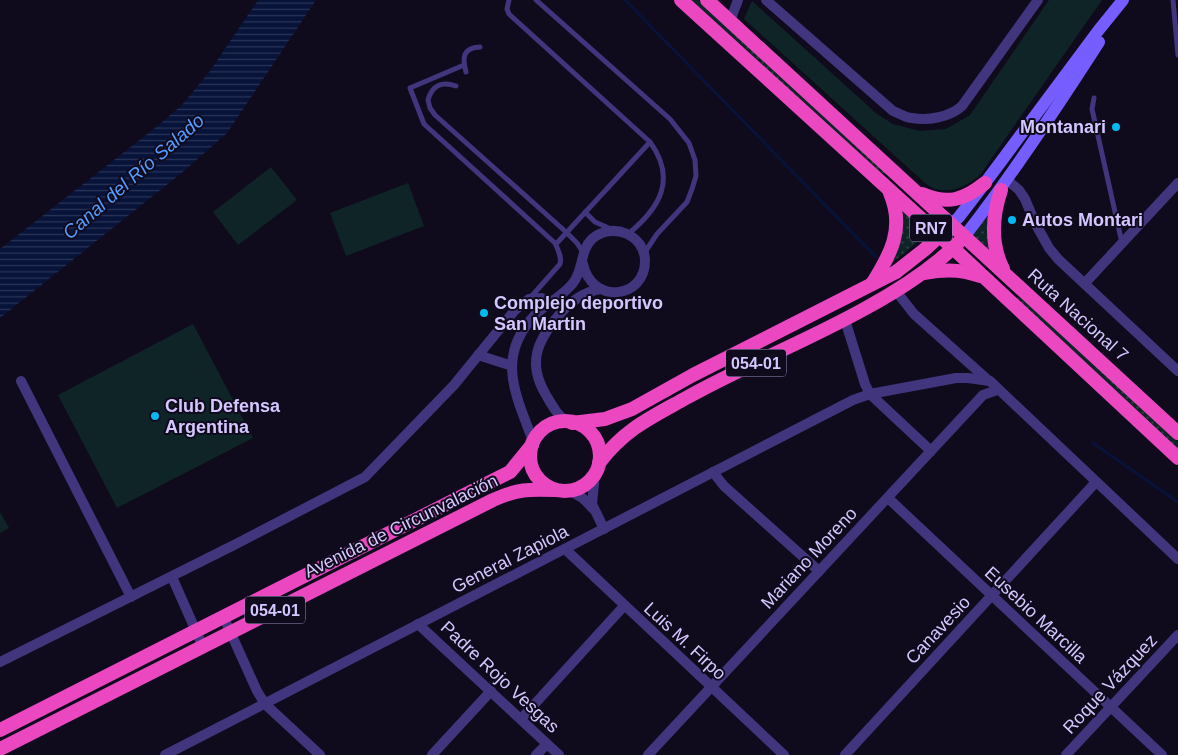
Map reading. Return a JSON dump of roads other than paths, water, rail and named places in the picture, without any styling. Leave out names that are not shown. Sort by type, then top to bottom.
[{"type":"highway","name":"RN7","points":[[681,0],[940,236],[1178,458]]},
{"type":"highway","name":"RN7","points":[[706,0],[918,192],[951,225]]},
{"type":"highway","points":[[918,192],[939,200],[962,198],[970,195],[985,183]]},
{"type":"highway","points":[[1004,185],[994,216],[994,239],[997,256],[1008,276]]},
{"type":"highway","points":[[872,285],[890,254],[896,234],[897,218],[895,204],[888,189]]},
{"type":"highway","name":"Avenida de Circunvalación","points":[[0,730],[510,472],[538,434],[547,426],[557,422],[605,419],[632,409],[693,375],[872,285],[903,267],[951,225]]},
{"type":"highway","name":"Ruta Nacional 7","points":[[951,225],[1178,433]]},
{"type":"highway","name":"Avenida de Circunvalación","points":[[0,749],[501,496],[523,490],[578,489],[588,483],[616,442],[638,425],[732,374],[845,320],[896,292],[922,274],[964,237]]},
{"type":"highway","points":[[922,274],[962,270],[983,277]]},
{"type":"highway","points":[[569,422],[580,425],[590,432],[596,441],[599,452],[597,469]]},
{"type":"highway","points":[[532,443],[531,467],[536,477],[545,485],[561,490]]},
{"type":"main road","name":"054-01","points":[[951,225],[1122,2]]},
{"type":"main road","name":"054-01","points":[[964,237],[1004,185],[1062,100],[1122,2]]},
{"type":"street","points":[[730,21],[738,0]]},
{"type":"street","points":[[766,0],[893,111],[912,118],[942,117],[962,106],[1038,0]]},
{"type":"street","points":[[1085,282],[1178,183]]},
{"type":"street","points":[[1004,185],[1019,190],[1049,248],[1058,259],[1085,282],[1178,371]]},
{"type":"street","points":[[532,443],[512,377],[514,354],[525,328],[535,315],[574,282],[587,246],[593,239],[609,231],[623,232],[635,239],[644,253],[645,263],[639,280],[632,287],[624,291],[615,292],[600,289],[586,293],[564,310],[550,326],[538,347],[535,367],[538,379],[551,404],[560,416],[569,422]]},
{"type":"street","points":[[583,259],[585,273],[590,281],[600,289]]},
{"type":"street","points":[[896,292],[914,314],[990,381],[997,390],[1178,559]]},
{"type":"street","points":[[0,662],[131,598],[355,484],[365,477],[454,385],[514,310],[529,299],[542,298],[549,302]]},
{"type":"street","points":[[845,320],[865,384],[870,394],[931,451]]},
{"type":"street","points":[[478,355],[512,366]]},
{"type":"street","name":"General Zapiola","points":[[165,755],[853,400],[870,394],[956,378],[990,381]]},
{"type":"street","points":[[21,382],[131,598]]},
{"type":"street","name":"Mariano Moreno","points":[[648,755],[983,395],[997,390]]},
{"type":"street","points":[[595,512],[592,498],[597,469]]},
{"type":"street","points":[[713,472],[724,486],[819,571]]},
{"type":"street","name":"Canavesio","points":[[845,755],[1096,482]]},
{"type":"street","points":[[561,490],[576,493],[583,498],[595,512],[604,529]]},
{"type":"street","name":"Eusebio Marcilla","points":[[888,498],[1162,755]]},
{"type":"street","name":"Luis M. Firpo","points":[[565,549],[784,755]]},
{"type":"street","points":[[172,577],[203,647]]},
{"type":"street","points":[[521,719],[624,606]]},
{"type":"street","points":[[224,618],[253,683],[265,704],[320,755]]},
{"type":"street","name":"Padre Rojo Vesgas","points":[[418,624],[559,755]]},
{"type":"street","name":"Roque Vázquez","points":[[1066,755],[1178,635]]},
{"type":"street","points":[[432,755],[491,691]]},
{"type":"street","points":[[536,755],[547,744]]},
{"type":"lane","points":[[509,0],[507,9],[509,14],[650,142],[663,164],[662,190],[650,213],[623,232],[604,227],[591,219],[585,212]]},
{"type":"lane","points":[[536,0],[670,119],[689,143],[696,160],[696,176],[687,202],[656,234],[644,253]]},
{"type":"lane","points":[[1172,0],[1178,55]]},
{"type":"lane","points":[[466,72],[464,56],[468,50],[480,47]]},
{"type":"lane","points":[[464,65],[410,88],[424,124],[555,243],[561,260],[560,264],[529,299]]},
{"type":"lane","points":[[456,86],[447,83],[439,84],[434,88],[428,100],[430,108],[435,115],[566,232],[577,243],[583,259]]},
{"type":"lane","points":[[1094,98],[1092,109],[1122,243]]},
{"type":"lane","points":[[555,243],[650,142]]},
{"type":"water","name":"Canal del Río Salado","points":[[258,0],[316,0],[227,133],[184,171],[0,318],[0,249],[182,105],[210,71]]},
{"type":"waterway","points":[[625,0],[876,257]]},
{"type":"waterway","points":[[1093,443],[1178,502]]},
{"type":"place","name":"Montanari","points":[[1116,127]]},
{"type":"place","name":"Autos Montari","points":[[1012,220]]},
{"type":"place","name":"Complejo deportivo San Martin","points":[[484,313]]},
{"type":"place","name":"Club Defensa Argentina","points":[[155,416]]}]
